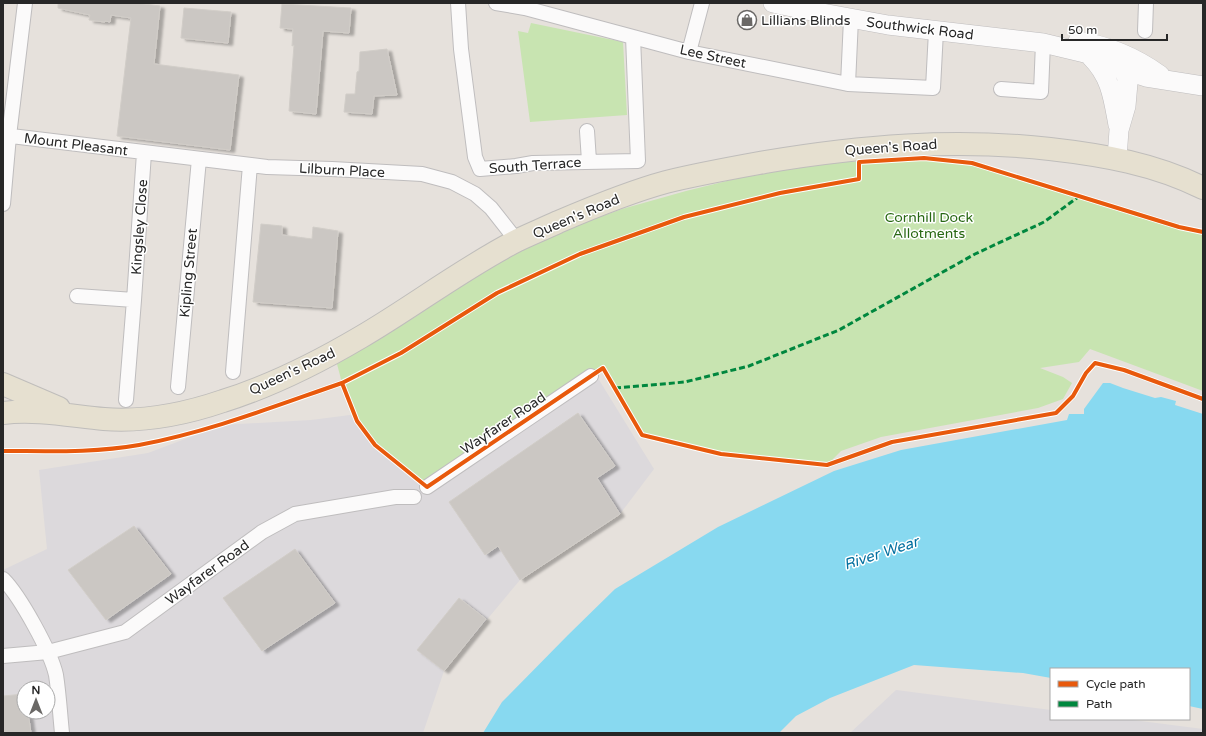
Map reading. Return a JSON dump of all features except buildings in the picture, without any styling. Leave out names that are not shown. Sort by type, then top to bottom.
[{"type":"main road","name":"Southwick Road","points":[[777,3],[888,25],[1043,43]]},
{"type":"main road","points":[[1043,43],[1071,40],[1109,48],[1142,62],[1166,80]]},
{"type":"main road","points":[[1043,43],[1089,54],[1124,70],[1146,76],[1203,86]]},
{"type":"main road","points":[[1109,48],[1116,56],[1124,70],[1128,83],[1126,106],[1119,130],[1117,158]]},
{"type":"main road","points":[[1089,54],[1098,63],[1109,81],[1119,130]]},
{"type":"main road","name":"Queen's Road","points":[[74,415],[107,419],[129,419],[178,414],[223,401],[263,386],[308,366],[362,336],[458,275],[517,241],[604,202],[664,183],[721,169],[820,152],[930,144],[1029,146],[1117,158],[1156,169],[1187,180],[1203,188]]},
{"type":"main road","points":[[3,384],[74,415]]},
{"type":"main road","points":[[3,413],[32,412],[74,415]]},
{"type":"street","points":[[3,204],[6,136],[26,3]]},
{"type":"street","name":"South Terrace","points":[[458,3],[461,49],[475,157],[480,169],[533,163],[638,160],[633,37]]},
{"type":"street","name":"Lee Street","points":[[496,3],[525,8],[689,52],[848,84],[933,88],[936,31]]},
{"type":"street","points":[[689,52],[702,3]]},
{"type":"street","points":[[1145,31],[1146,3]]},
{"type":"street","points":[[848,84],[851,18]]},
{"type":"street","points":[[1001,89],[1041,92],[1043,43]]},
{"type":"street","points":[[587,131],[588,162]]},
{"type":"street","name":"Mount Pleasant","points":[[6,136],[144,153]]},
{"type":"street","name":"Lilburn Place","points":[[144,153],[267,167],[332,168],[422,174],[452,182],[475,194],[491,208],[517,241]]},
{"type":"street","name":"Kingsley Close","points":[[126,400],[144,153]]},
{"type":"street","name":"Kipling Street","points":[[178,388],[199,159]]},
{"type":"street","points":[[233,372],[250,164]]},
{"type":"street","points":[[77,296],[134,300]]},
{"type":"street","name":"Wayfarer Road","points":[[427,487],[591,376]]},
{"type":"street","name":"Wayfarer Road","points":[[3,656],[48,652],[125,632],[262,532],[295,514],[395,497],[414,497]]},
{"type":"street","points":[[3,579],[22,606],[48,652],[56,675],[62,733]]},
{"type":"shaded area","points":[[575,341],[654,469],[620,514],[520,580],[444,671],[423,733],[3,733],[3,570],[47,549],[39,470],[148,453],[222,425],[311,420],[427,405]]},
{"type":"shaded area","points":[[896,690],[1050,710],[1050,720],[1133,720],[1203,729],[1203,733],[850,733]]},
{"type":"green space","points":[[531,23],[623,42],[627,115],[530,122],[518,31],[528,33]]},
{"type":"green space","name":"Cornhill Dock Allotments","points":[[924,158],[972,163],[1179,227],[1203,232],[1203,391],[1090,349],[1079,362],[1040,368],[1063,377],[1072,383],[1063,399],[1038,408],[881,437],[841,451],[827,465],[721,454],[642,435],[603,368],[427,487],[375,445],[357,421],[342,383],[337,364],[415,317],[475,277],[523,250],[569,228],[622,209],[739,178],[846,161],[859,162]]},
{"type":"water","name":"River Wear","points":[[1103,383],[1110,383],[1155,398],[1161,397],[1176,401],[1175,405],[1203,414],[1203,709],[1190,706],[1190,668],[1050,668],[1050,678],[1023,673],[914,665],[830,698],[796,716],[779,733],[483,733],[502,702],[615,589],[718,527],[834,471],[901,450],[1067,420],[1069,414],[1084,414],[1084,409]]},
{"type":"marked path","points":[[615,388],[685,382],[749,366],[839,330],[975,254],[1044,222],[1081,195]]},
{"type":"cycle path","points":[[342,383],[401,353],[497,293],[580,254],[684,217],[780,193],[859,179],[859,162],[924,158],[972,163],[1179,227],[1203,232]]},
{"type":"cycle path","points":[[3,451],[54,451],[122,448],[165,440],[216,426],[342,383],[357,421],[375,445],[427,487],[603,368],[642,435],[721,454],[827,465],[892,442],[1056,413],[1073,396],[1086,373],[1095,363],[1124,370],[1203,399]]},
{"type":"place","name":"Lillians Blinds","points":[[747,20]]}]
